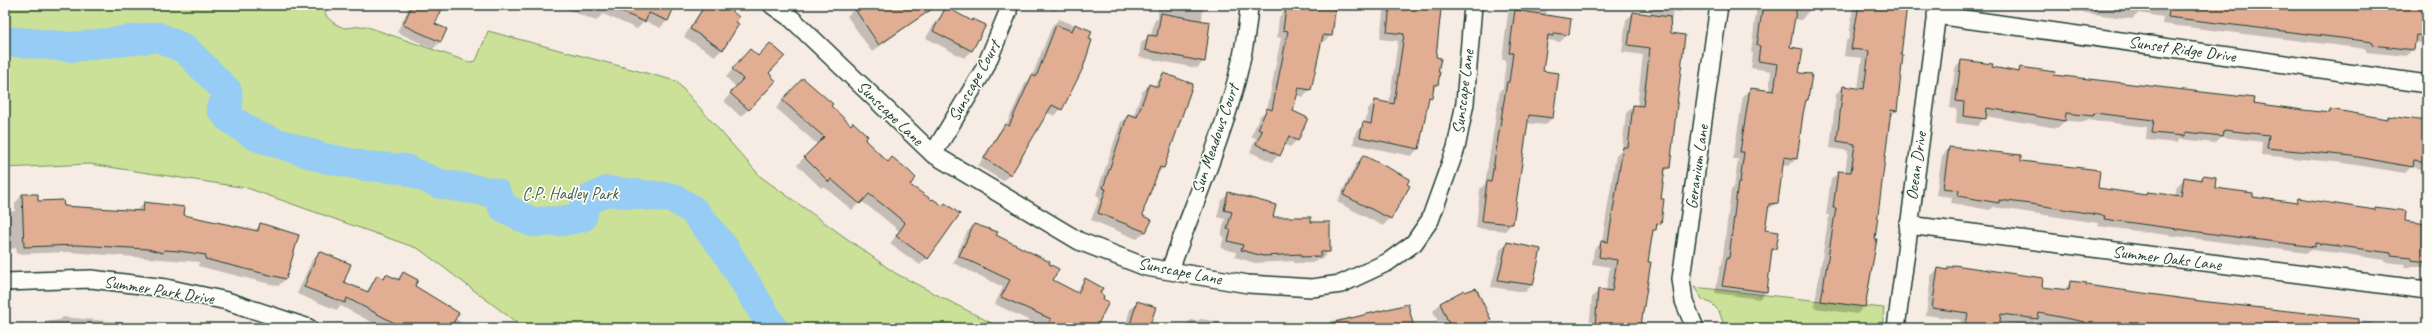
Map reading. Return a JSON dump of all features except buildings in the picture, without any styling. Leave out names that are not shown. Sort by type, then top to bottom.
[{"type":"street","name":"Sunscape Lane","points":[[772,5],[792,19],[933,154],[1079,241],[1146,267],[1248,284],[1312,288],[1341,284],[1388,262],[1414,243],[1430,220],[1456,148],[1465,103],[1473,5]]},
{"type":"street","name":"Sunscape Court","points":[[933,154],[985,68],[1008,12],[1008,5]]},
{"type":"street","name":"Sun Meadows Court","points":[[1170,270],[1221,127],[1240,65],[1248,27],[1249,5]]},
{"type":"street","name":"Geranium Lane","points":[[1695,328],[1684,301],[1681,279],[1719,5]]},
{"type":"street","name":"Sunset Ridge Drive","points":[[1937,10],[2427,84]]},
{"type":"street","name":"Ocean Drive","points":[[1896,328],[1908,225],[1937,10]]},
{"type":"street","name":"Summer Oaks Lane","points":[[1908,225],[2427,290]]},
{"type":"street","name":"Summer Park Drive","points":[[5,282],[90,280],[166,288],[227,301],[309,328]]},
{"type":"green space","name":"C.P. Hadley Park","points":[[5,5],[322,5],[327,17],[335,24],[344,28],[365,26],[469,62],[476,61],[488,31],[676,81],[761,177],[895,273],[1001,328],[524,328],[419,249],[247,188],[89,164],[5,168]]},
{"type":"green space","points":[[1694,287],[1884,308],[1882,328],[1725,328],[1719,311],[1712,304],[1702,299]]},
{"type":"waterway","points":[[5,41],[73,47],[158,37],[185,49],[227,91],[228,104],[221,108],[228,117],[256,136],[324,158],[365,166],[405,169],[440,184],[496,193],[503,207],[532,222],[563,221],[582,217],[586,201],[607,191],[673,198],[693,210],[724,248],[773,328]]}]
